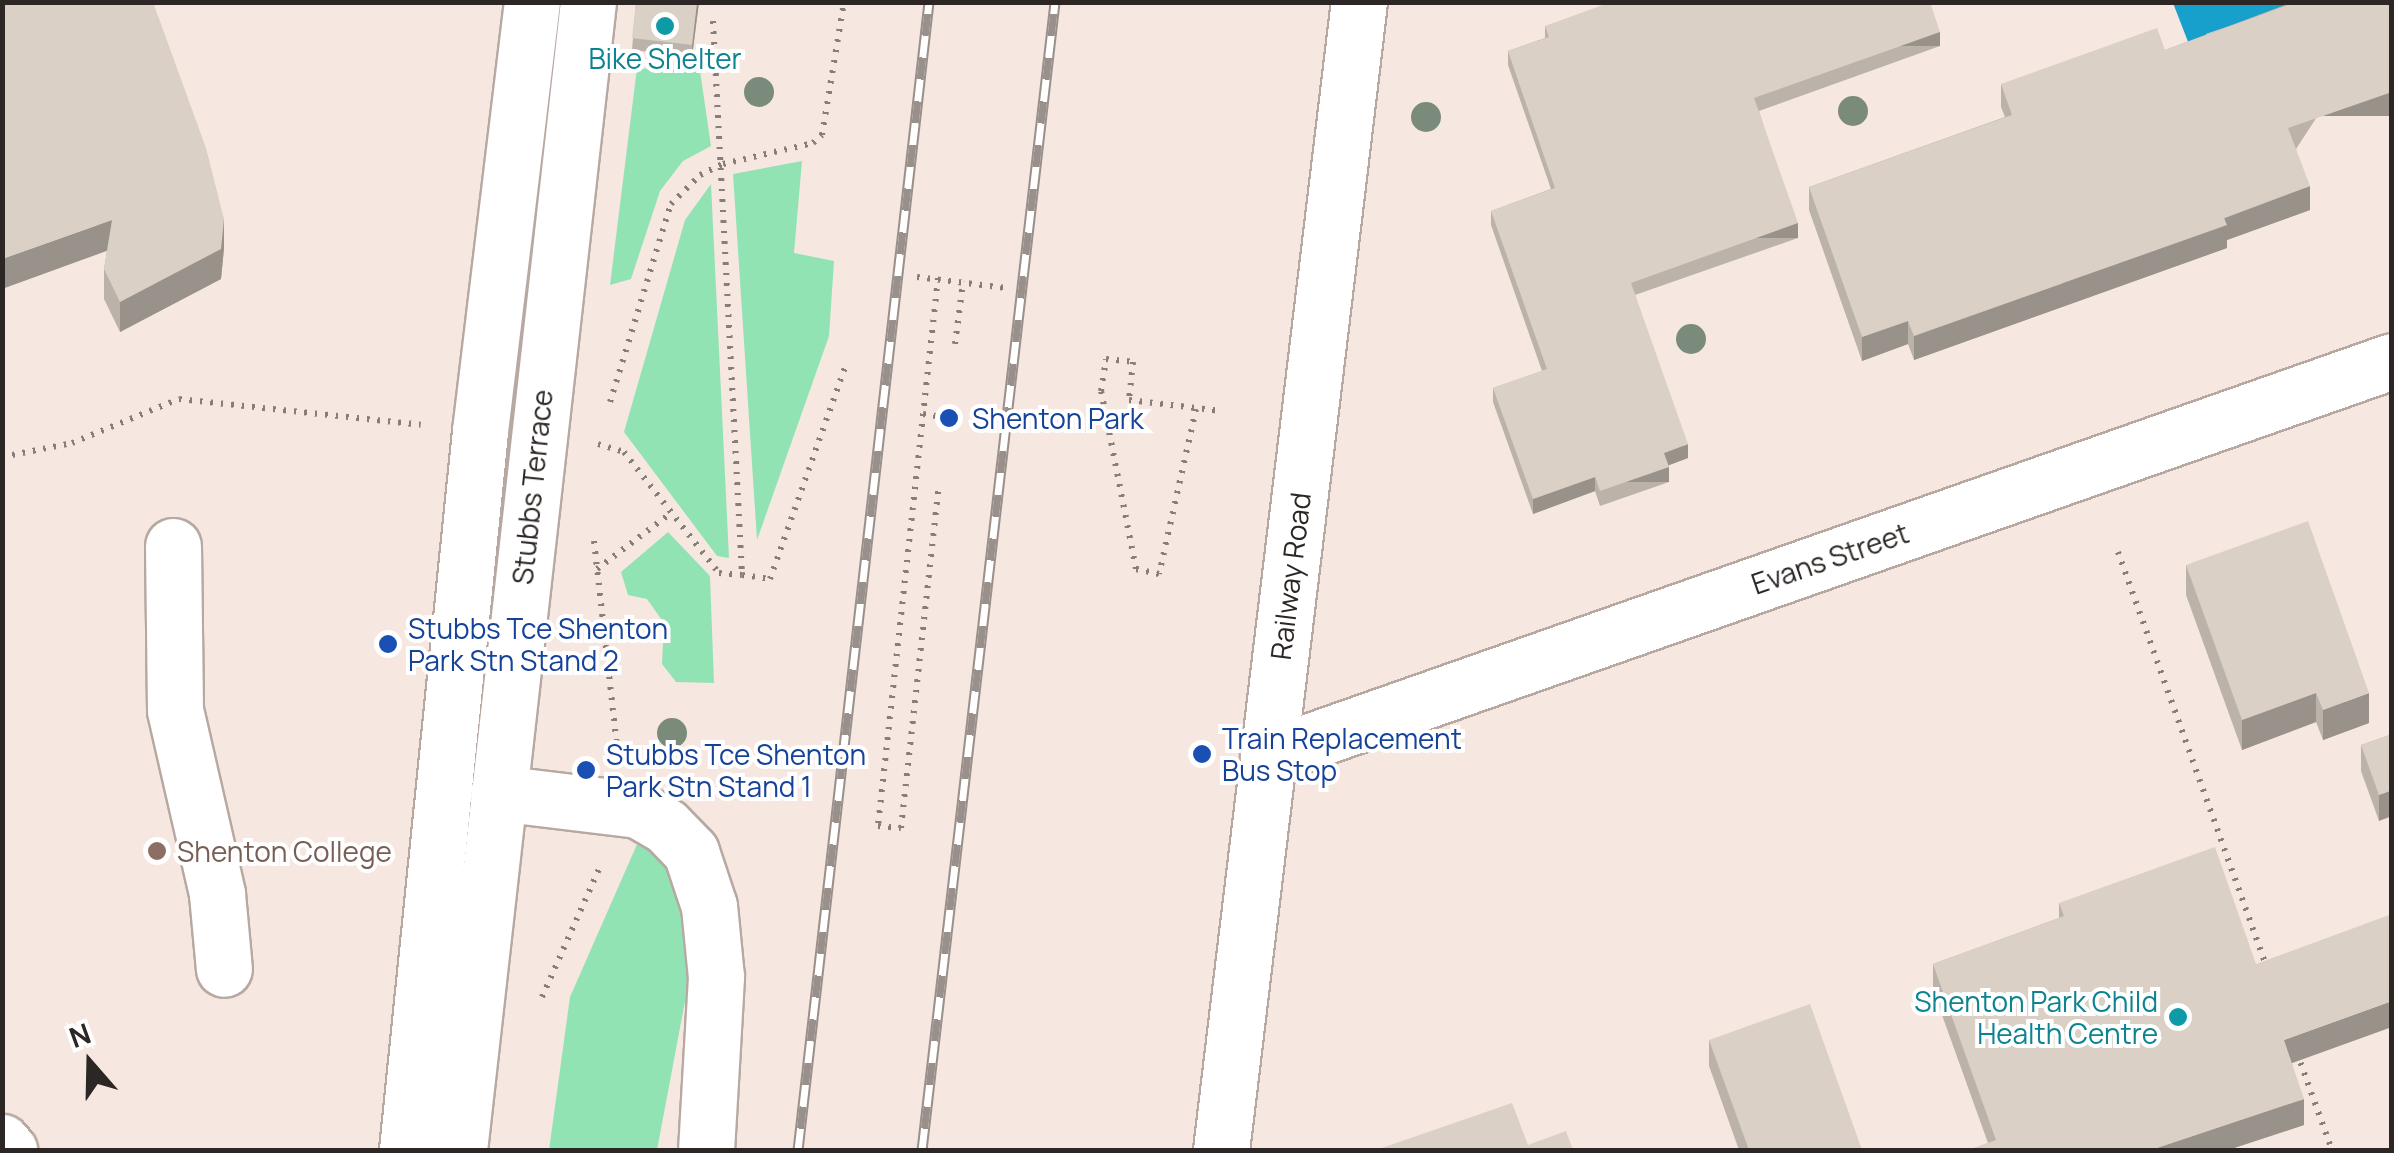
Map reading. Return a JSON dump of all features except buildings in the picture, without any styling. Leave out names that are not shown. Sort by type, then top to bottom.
[{"type":"main road","name":"Stubbs Terrace","points":[[407,1150],[480,431],[532,2]]},
{"type":"main road","name":"Stubbs Terrace","points":[[458,1150],[588,2]]},
{"type":"main road","name":"Railway Road","points":[[1221,1150],[1359,2]]},
{"type":"main road","name":"Evans Street","points":[[1268,756],[2392,361]]},
{"type":"main road","points":[[173,546],[175,710],[217,894],[224,969]]},
{"type":"main road","points":[[498,793],[638,810],[666,826],[691,852],[710,906],[716,978],[706,1150]]},
{"type":"main road","points":[[2,1142],[10,1150]]},
{"type":"path","points":[[608,408],[671,204],[700,175],[724,164],[813,143],[822,135],[844,2]]},
{"type":"path","points":[[712,22],[724,164],[742,575]]},
{"type":"path","points":[[918,276],[1006,288]]},
{"type":"path","points":[[938,278],[878,826],[901,828],[939,486]]},
{"type":"path","points":[[955,344],[962,282]]},
{"type":"path","points":[[1196,409],[1158,574],[1136,569],[1101,392],[1106,359],[1133,362],[1128,400],[1220,412]]},
{"type":"path","points":[[603,426],[597,444],[624,452],[719,573],[770,579],[846,362]]},
{"type":"path","points":[[2,457],[72,444],[179,399],[437,427]]},
{"type":"path","points":[[924,414],[949,418]]},
{"type":"path","points":[[597,569],[671,513]]},
{"type":"path","points":[[2118,552],[2272,982]]},
{"type":"path","points":[[2292,1038],[2332,1150]]},
{"type":"green space","points":[[637,68],[700,71],[711,146],[683,161],[660,191],[631,279],[610,285]]},
{"type":"green space","points":[[802,161],[794,253],[834,261],[829,336],[757,540],[733,174]]},
{"type":"green space","points":[[711,184],[729,558],[717,556],[624,432],[685,220]]},
{"type":"green space","points":[[668,532],[710,576],[714,683],[676,682],[662,664],[664,623],[647,599],[628,595],[621,572]]},
{"type":"green space","points":[[642,833],[664,857],[688,906],[689,980],[657,1150],[549,1150],[570,997]]},
{"type":"water","points":[[2284,2],[2286,7],[2206,34],[2206,44],[2192,52],[2173,3]]},
{"type":"railway","points":[[798,1150],[929,2]]},
{"type":"railway","points":[[922,1150],[1055,2]]},
{"type":"place","name":"Bike Shelter","points":[[665,26]]},
{"type":"place","name":"Shenton Park","points":[[949,418]]},
{"type":"place","name":"Stubbs Tce Shenton Park Stn Stand 2","points":[[388,644]]},
{"type":"place","name":"Train Replacement Bus Stop","points":[[1202,754]]},
{"type":"place","name":"Stubbs Tce Shenton Park Stn Stand 1","points":[[586,770]]},
{"type":"place","name":"Shenton College","points":[[157,851]]},
{"type":"place","name":"Shenton Park Child Health Centre","points":[[2178,1017]]}]
